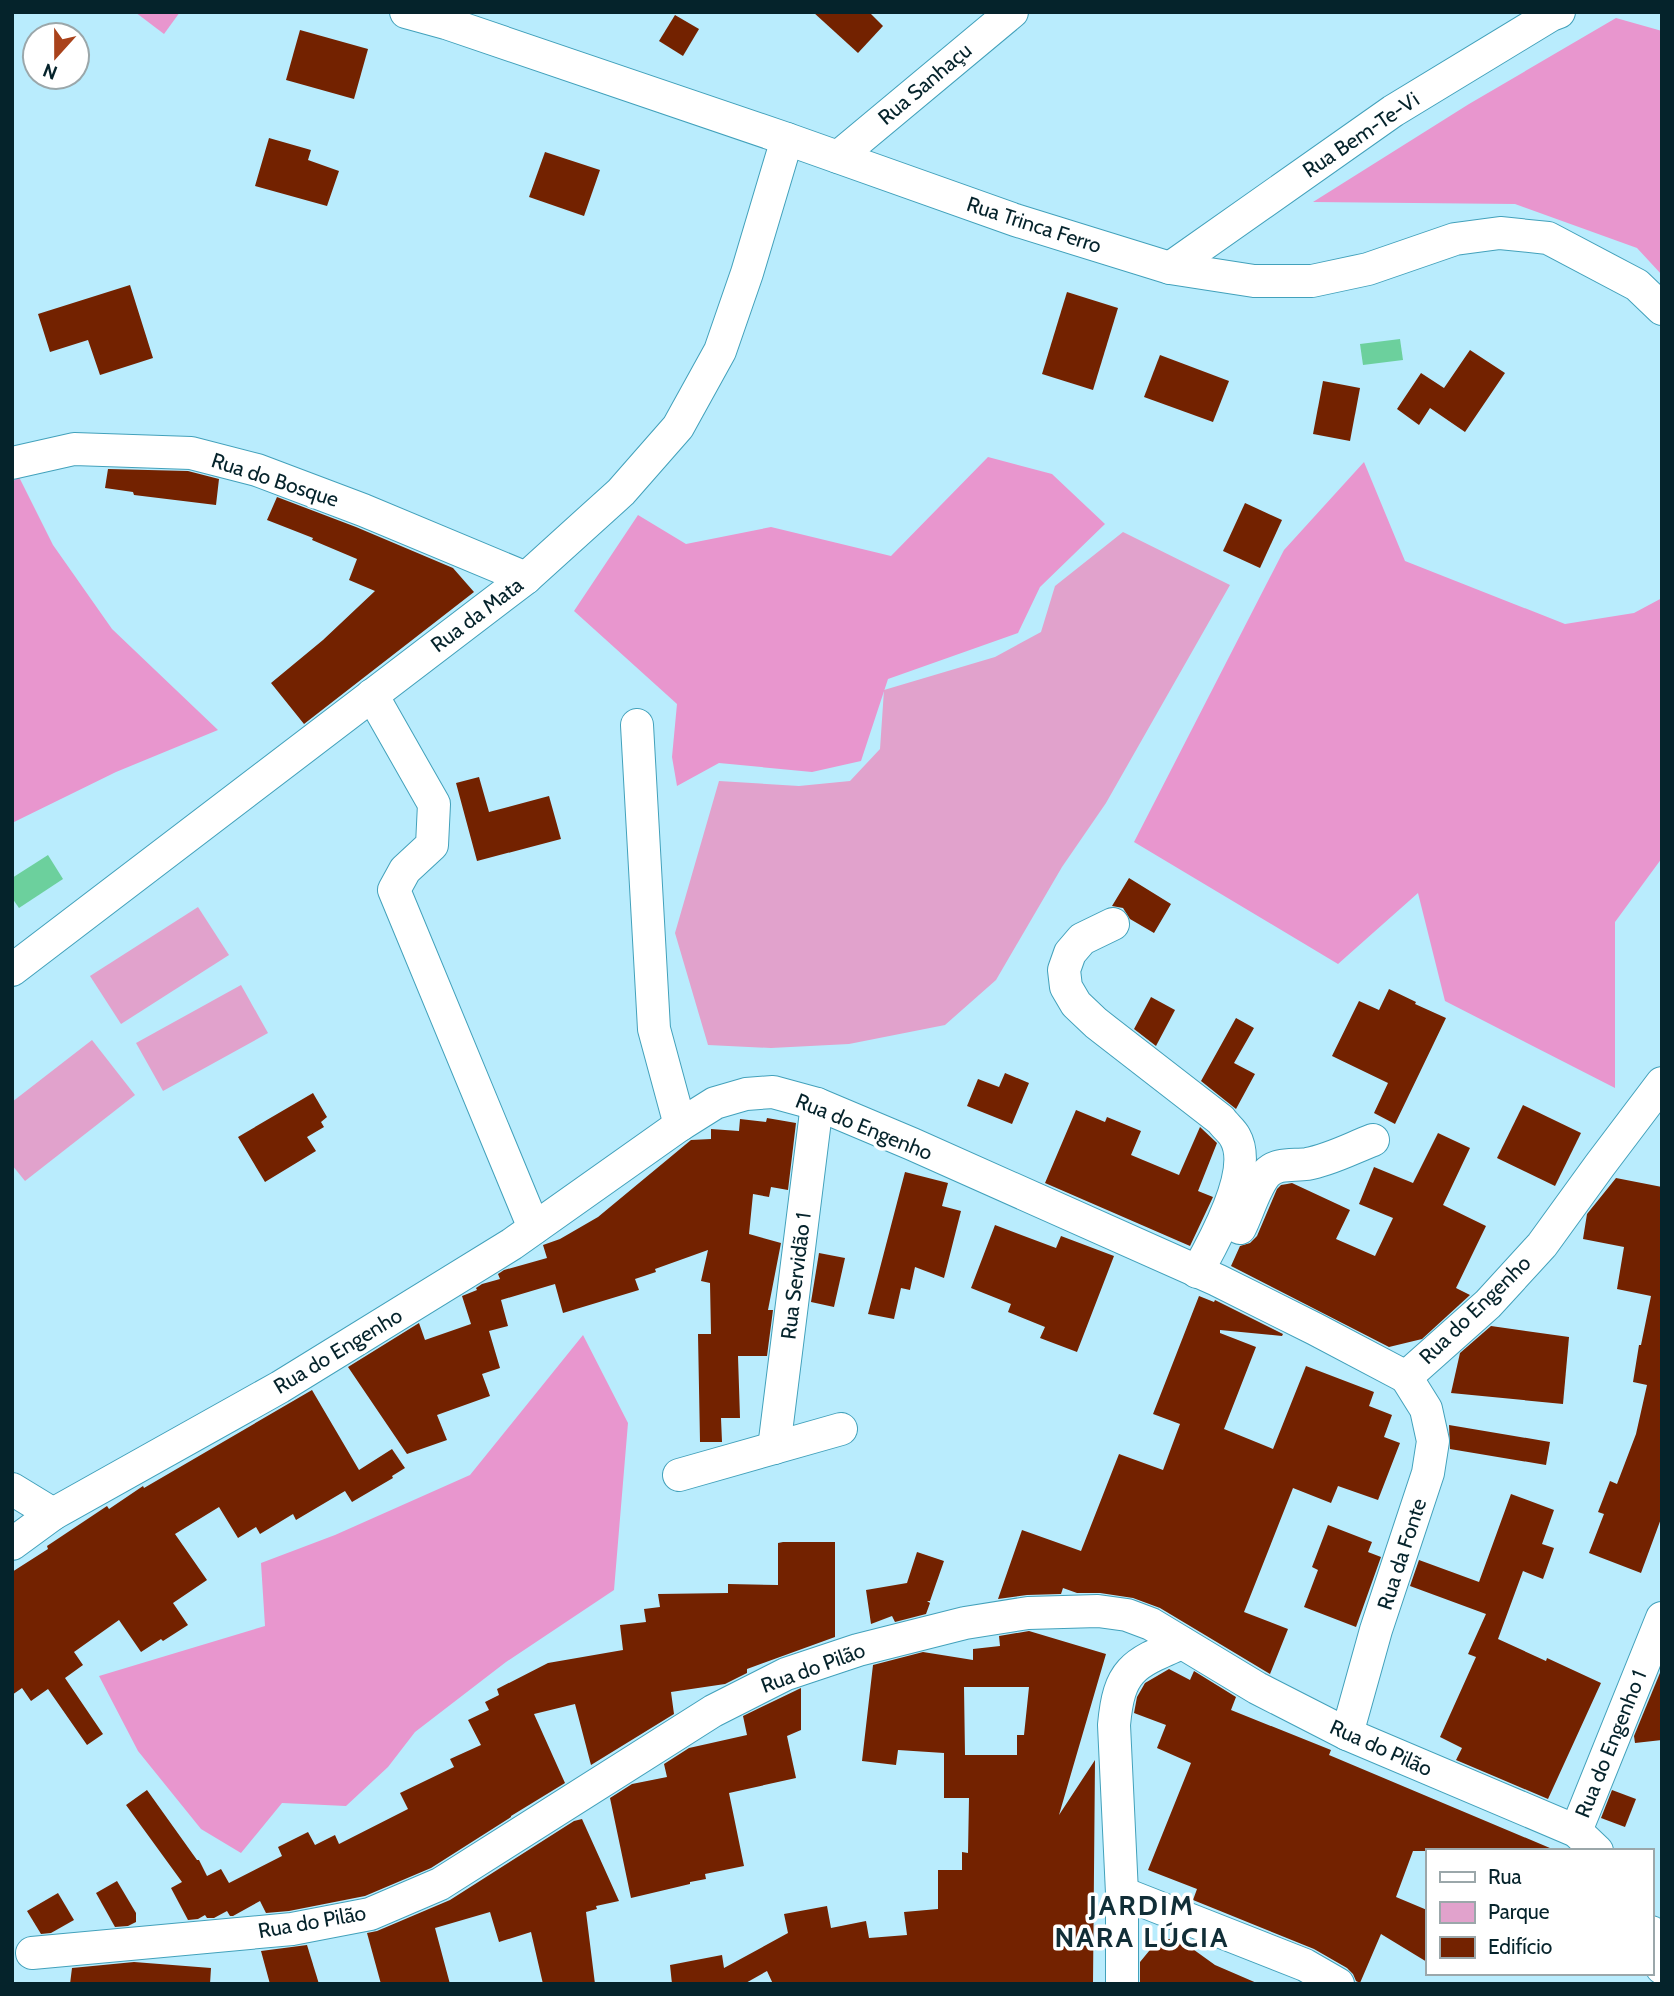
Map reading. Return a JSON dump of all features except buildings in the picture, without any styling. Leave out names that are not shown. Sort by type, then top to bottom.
[{"type":"street","name":"Rua Trinca Ferro","points":[[406,12],[453,18],[1015,220],[1170,268],[1254,281],[1312,281],[1368,270],[1455,239],[1500,233],[1548,238],[1637,285],[1662,309]]},
{"type":"street","name":"Rua Sanhaçu","points":[[838,157],[1012,12]]},
{"type":"street","name":"Rua Bem-Te-Vi","points":[[1170,268],[1393,111],[1559,12]]},
{"type":"street","name":"Rua da Mata","points":[[12,970],[526,578],[621,492],[678,427],[720,351],[747,273],[787,139]]},
{"type":"street","name":"Rua do Bosque","points":[[12,463],[74,449],[191,453],[257,470],[363,510],[526,578]]},
{"type":"street","points":[[372,695],[434,804],[432,845],[405,870],[394,890],[534,1228]]},
{"type":"street","points":[[637,725],[654,1029],[680,1125]]},
{"type":"street","points":[[1113,924],[1082,939],[1070,953],[1065,970],[1066,986],[1076,1004],[1096,1023],[1220,1121],[1236,1138],[1241,1160],[1236,1185],[1207,1276]]},
{"type":"street","name":"Rua do Engenho","points":[[12,1544],[53,1514],[280,1387],[512,1244],[715,1103],[746,1094],[773,1092],[817,1104],[912,1144],[1207,1276],[1406,1377],[1488,1304],[1542,1245],[1662,1083]]},
{"type":"street","name":"Rua Servidão 1","points":[[774,1448],[817,1104]]},
{"type":"street","points":[[1207,1276],[1266,1174],[1274,1168],[1325,1159],[1373,1140]]},
{"type":"street","name":"Rua da Fonte","points":[[1347,1734],[1376,1630],[1429,1473],[1433,1441],[1426,1409],[1406,1377]]},
{"type":"street","points":[[679,1475],[841,1429]]},
{"type":"street","points":[[12,1489],[53,1514]]},
{"type":"street","name":"Rua do Pilão","points":[[32,1952],[292,1929],[370,1914],[440,1884],[713,1711],[786,1674],[858,1650],[965,1623],[1028,1613],[1087,1612],[1127,1615],[1151,1624],[1257,1688],[1347,1734],[1586,1841]]},
{"type":"street","name":"Rua do Engenho 1","points":[[1586,1841],[1662,1618]]},
{"type":"street","points":[[1122,1984],[1122,1893],[1114,1725],[1116,1698],[1124,1679],[1143,1660],[1182,1643]]},
{"type":"street","points":[[1122,1893],[1305,1965],[1338,1984]]},
{"type":"street","points":[[1653,1939],[1662,1968]]},
{"type":"green space","points":[[1123,532],[1230,585],[1106,803],[1062,867],[996,980],[945,1025],[849,1044],[771,1048],[708,1045],[675,933],[719,781],[799,786],[850,781],[880,749],[884,690],[995,657],[1041,632],[1055,586]]},
{"type":"green space","points":[[198,907],[229,955],[121,1024],[90,976]]},
{"type":"green space","points":[[241,985],[268,1033],[163,1091],[136,1043]]},
{"type":"green space","points":[[92,1040],[135,1095],[25,1181],[12,1165],[12,1102]]},
{"type":"shaded area","points":[[135,12],[180,12],[164,34]]},
{"type":"shaded area","points":[[1616,18],[1662,31],[1662,275],[1637,248],[1515,204],[1313,202],[1469,104]]},
{"type":"shaded area","points":[[1400,339],[1403,360],[1363,365],[1360,344]]},
{"type":"shaded area","points":[[988,457],[1052,474],[1105,524],[1040,587],[1018,633],[888,679],[861,761],[812,772],[719,763],[677,786],[672,757],[677,704],[574,611],[638,515],[686,544],[771,527],[891,556]]},
{"type":"shaded area","points":[[1364,462],[1405,561],[1565,624],[1634,613],[1662,598],[1662,858],[1615,922],[1615,1088],[1445,1001],[1418,893],[1338,964],[1134,842],[1284,550]]},
{"type":"shaded area","points":[[19,477],[53,545],[112,629],[218,730],[116,772],[12,823],[12,482]]},
{"type":"shaded area","points":[[48,855],[63,879],[19,908],[12,898],[12,878]]},
{"type":"shaded area","points":[[583,1335],[628,1423],[614,1590],[506,1662],[415,1732],[388,1767],[346,1806],[282,1803],[241,1853],[201,1829],[138,1751],[99,1676],[265,1626],[261,1563],[335,1535],[470,1475]]},
{"type":"district","name":"JARDIM NARA LÚCIA","points":[[1142,1921]]}]
